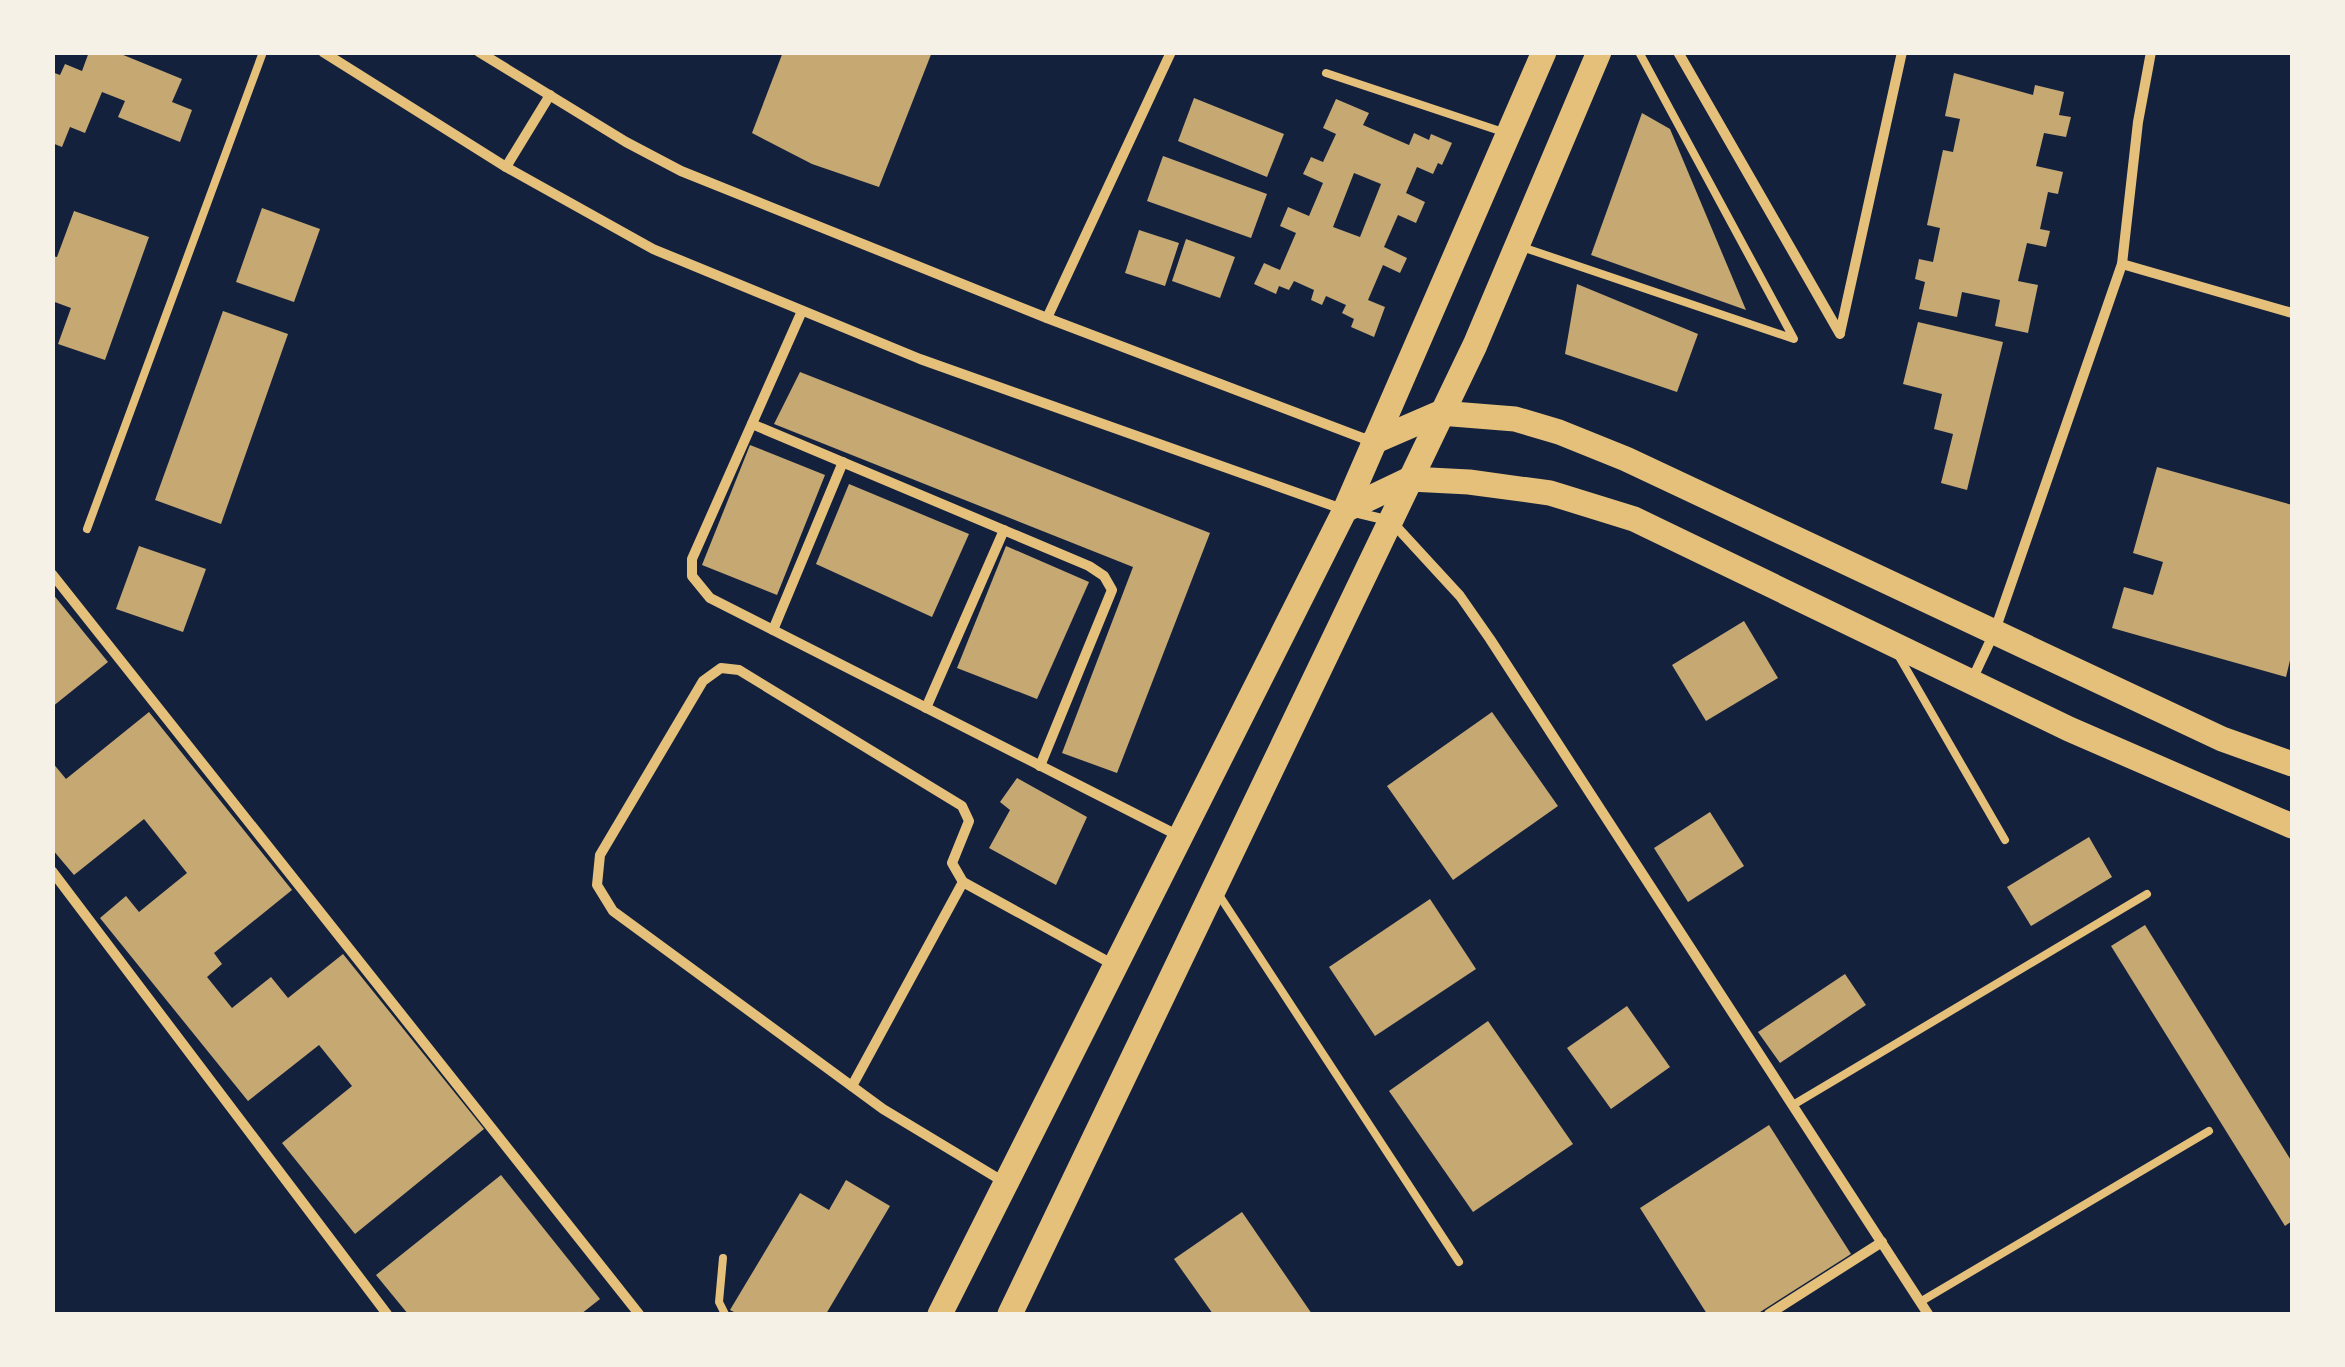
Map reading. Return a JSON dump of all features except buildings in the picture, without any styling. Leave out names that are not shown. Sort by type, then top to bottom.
[{"type":"main road","points":[[940,1314],[1344,510],[1544,52]]},
{"type":"main road","points":[[1010,1314],[1476,345],[1599,52]]},
{"type":"main road","points":[[1373,442],[1440,413],[1515,419],[1576,438],[2222,739],[2292,764]]},
{"type":"main road","points":[[1344,510],[1410,479],[1550,493],[1634,519],[2140,761],[2292,826]]},
{"type":"street","points":[[323,52],[506,168],[654,249],[920,359],[1344,510],[1391,521],[1470,610],[1928,1314]]},
{"type":"street","points":[[479,52],[681,171],[1046,318],[1373,442]]},
{"type":"street","points":[[1046,318],[1171,52]]},
{"type":"street","points":[[1678,52],[1840,334],[1902,52]]},
{"type":"street","points":[[1971,682],[1994,633],[2122,264],[2138,122],[2151,52]]},
{"type":"street","points":[[506,168],[550,96]]},
{"type":"street","points":[[2122,264],[2292,313]]},
{"type":"street","points":[[802,311],[692,559],[692,576],[710,598],[1180,836]]},
{"type":"street","points":[[752,424],[1089,566],[1104,576],[1112,590],[1040,766]]},
{"type":"street","points":[[773,630],[843,462]]},
{"type":"street","points":[[926,708],[1004,530]]},
{"type":"street","points":[[52,574],[639,1314]]},
{"type":"street","points":[[1005,1182],[883,1109],[613,911],[597,884],[600,855],[703,681],[721,668],[740,670],[962,806],[969,820],[952,863],[964,882],[1115,965]]},
{"type":"street","points":[[52,871],[388,1314]]},
{"type":"street","points":[[852,1086],[964,882]]},
{"type":"street","points":[[1769,1314],[1882,1242]]},
{"type":"lane","points":[[87,529],[263,52]]},
{"type":"lane","points":[[1517,245],[1794,340],[1639,52]]},
{"type":"lane","points":[[1326,73],[1508,133]]},
{"type":"lane","points":[[1892,645],[2006,840]]},
{"type":"lane","points":[[1214,888],[1459,1262]]},
{"type":"lane","points":[[1793,1106],[2147,894]]},
{"type":"lane","points":[[1920,1302],[2209,1130]]},
{"type":"lane","points":[[723,1258],[719,1302],[725,1314]]}]
